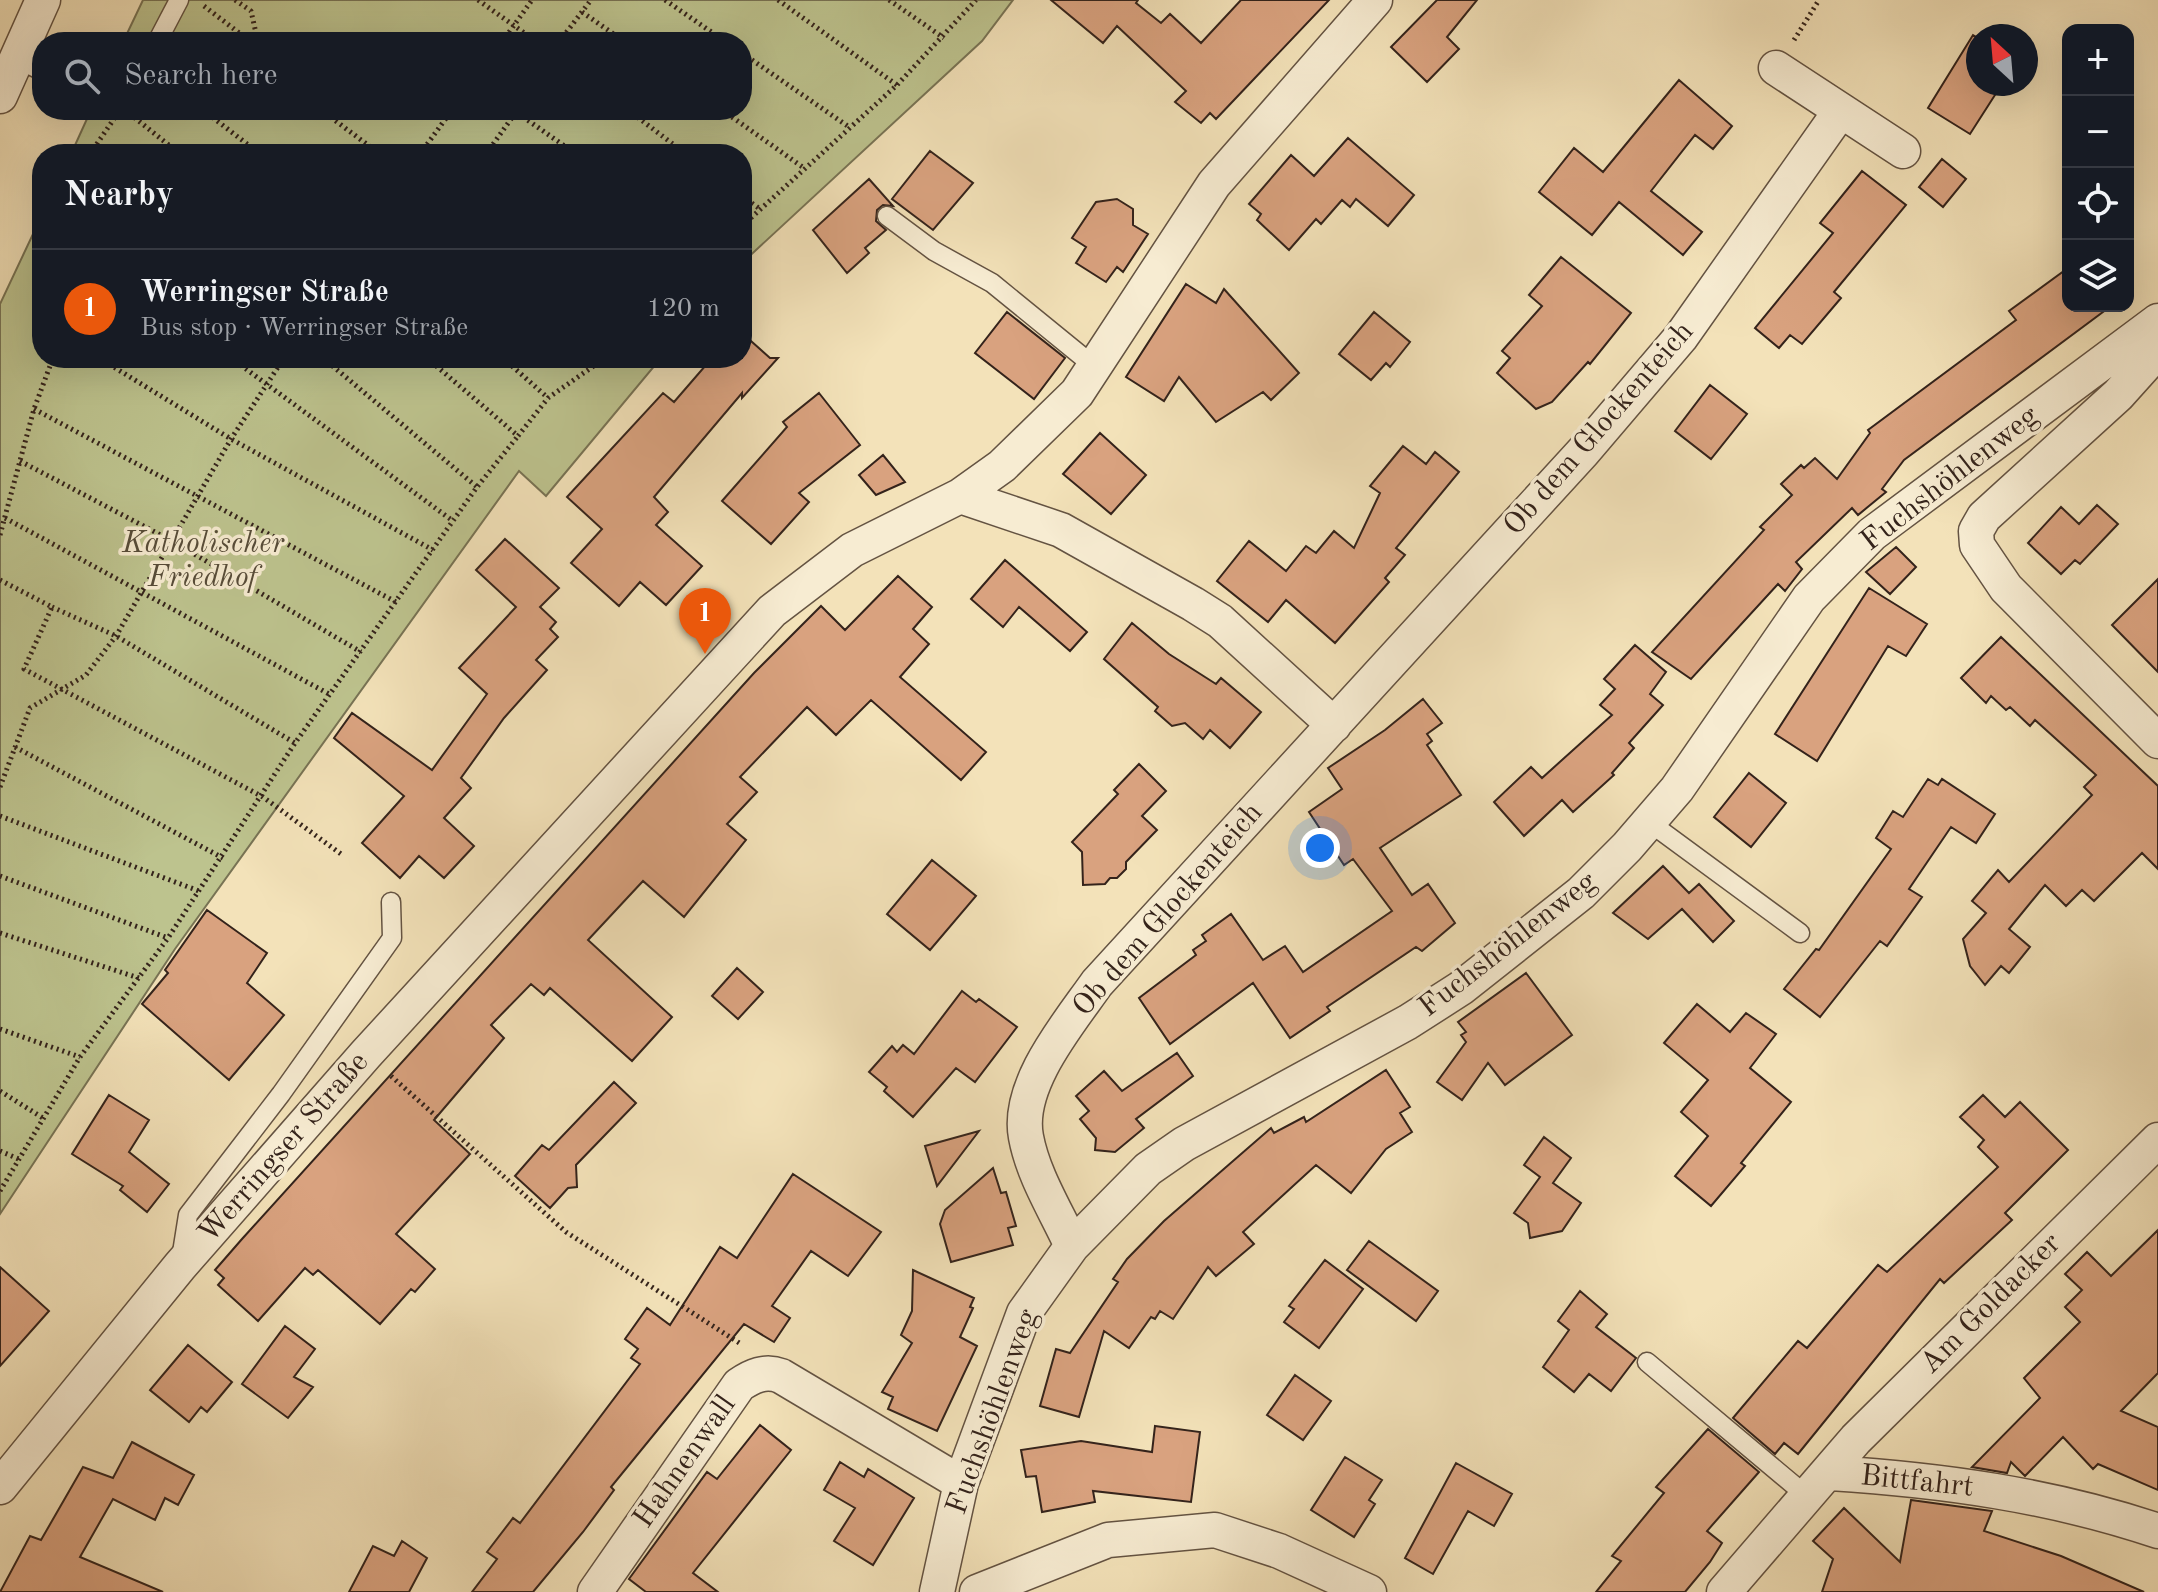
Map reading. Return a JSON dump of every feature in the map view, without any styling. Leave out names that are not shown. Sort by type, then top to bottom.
[{"type":"street","points":[[36,32],[43,0]]},
{"type":"street","name":"Werringser Straße","points":[[0,1487],[180,1266],[366,1054],[772,611],[852,550],[960,496],[1002,466],[1077,393],[1214,184],[1375,0]]},
{"type":"street","points":[[0,96],[29,65]]},
{"type":"street","points":[[1776,68],[1839,113],[1903,151]]},
{"type":"street","name":"Ob dem Glockenteich","points":[[1072,1246],[1033,1162],[1025,1134],[1028,1103],[1040,1069],[1097,983],[1583,452],[1681,337],[1735,265],[1839,113]]},
{"type":"street","points":[[2157,322],[2155,342],[2145,365],[2118,395],[1984,517],[1976,531],[1977,545],[2006,588],[2158,741]]},
{"type":"street","name":"Fuchshöhlenweg","points":[[937,1592],[961,1483],[1024,1313],[1072,1246],[1148,1169],[1184,1144],[1408,1022],[1461,988],[1581,893],[1677,789],[1809,598],[1872,534],[2157,322]]},
{"type":"street","points":[[960,496],[1061,530],[1193,604],[1220,621],[1334,725]]},
{"type":"street","name":"Am Goldacker","points":[[1819,1485],[1856,1439],[2158,1140]]},
{"type":"street","name":"Hahnenwall","points":[[595,1592],[739,1385],[760,1374],[781,1376],[961,1483]]},
{"type":"street","points":[[1724,1592],[1819,1485]]},
{"type":"street","name":"Bittfahrt","points":[[1819,1485],[1997,1490],[2095,1510],[2158,1531]]},
{"type":"street","points":[[977,1592],[1108,1540],[1215,1530],[1279,1551],[1369,1592]]},
{"type":"lane","points":[[162,32],[179,0]]},
{"type":"lane","points":[[887,216],[934,251],[992,283],[1095,367]]},
{"type":"lane","points":[[1649,822],[1800,933]]},
{"type":"lane","name":"Werringser Straße","points":[[180,1266],[188,1215],[281,1094],[392,938],[391,902]]},
{"type":"lane","points":[[1647,1362],[1819,1485]]},
{"type":"path","points":[[196,0],[238,32]]},
{"type":"path","points":[[235,0],[251,11],[256,32]]},
{"type":"path","points":[[478,0],[523,32]]},
{"type":"path","points":[[509,32],[532,0]]},
{"type":"path","points":[[567,32],[591,0]]},
{"type":"path","points":[[665,0],[711,32]]},
{"type":"path","points":[[778,0],[897,85]]},
{"type":"path","points":[[889,0],[944,38]]},
{"type":"path","points":[[752,217],[897,85],[944,38],[976,0]]},
{"type":"path","points":[[1776,68],[1819,0]]},
{"type":"path","points":[[582,12],[611,32]]},
{"type":"path","points":[[752,60],[849,127]]},
{"type":"path","points":[[98,144],[116,120]]},
{"type":"path","points":[[136,120],[167,144]]},
{"type":"path","points":[[216,120],[247,144]]},
{"type":"path","points":[[334,120],[367,144]]},
{"type":"path","points":[[427,144],[445,120]]},
{"type":"path","points":[[493,144],[510,120]]},
{"type":"path","points":[[527,120],[562,144]]},
{"type":"path","points":[[641,120],[673,144]]},
{"type":"path","points":[[736,120],[804,168]]},
{"type":"path","points":[[752,203],[760,209]]},
{"type":"path","points":[[0,535],[34,409],[49,368]]},
{"type":"path","points":[[115,368],[231,439],[433,550]]},
{"type":"path","points":[[244,368],[453,521]]},
{"type":"path","points":[[0,787],[30,708],[86,675],[116,636],[231,439],[278,368]]},
{"type":"path","points":[[335,368],[477,487]]},
{"type":"path","points":[[439,368],[518,436]]},
{"type":"path","points":[[514,368],[548,398]]},
{"type":"path","points":[[0,1191],[22,1160],[80,1057],[168,938],[263,797],[295,743],[477,487],[548,398],[591,368]]},
{"type":"path","points":[[34,409],[396,602]]},
{"type":"path","points":[[20,461],[172,541],[361,652]]},
{"type":"path","points":[[5,518],[329,694]]},
{"type":"path","points":[[0,580],[116,636],[295,743]]},
{"type":"path","points":[[52,607],[24,669],[263,797],[341,854]]},
{"type":"path","points":[[15,747],[223,858]]},
{"type":"path","points":[[0,816],[199,891]]},
{"type":"path","points":[[0,876],[168,938]]},
{"type":"path","points":[[0,933],[139,978]]},
{"type":"path","points":[[0,1029],[80,1057]]},
{"type":"path","points":[[366,1054],[566,1232],[740,1344],[751,1354],[760,1374]]},
{"type":"path","points":[[0,1091],[43,1118]]},
{"type":"path","points":[[0,1151],[22,1160]]},
{"type":"green space","points":[[143,0],[1013,0],[982,41],[752,254],[752,144],[76,144],[86,120],[752,120],[752,32],[128,32]]},
{"type":"green space","name":"Katholischer Friedhof","points":[[32,236],[32,368],[653,368],[546,496],[519,471],[175,949],[0,1214],[0,304]]},
{"type":"building","points":[[1051,0],[1138,0],[1136,3],[1161,23],[1170,14],[1201,43],[1241,0],[1329,0],[1216,119],[1210,113],[1201,123],[1175,102],[1186,91],[1117,26],[1103,43]]},
{"type":"building","points":[[1437,0],[1477,0],[1447,37],[1459,49],[1427,82],[1391,47]]},
{"type":"building","points":[[1966,46],[1966,96],[1994,96],[1970,134],[1928,108]]},
{"type":"building","points":[[1679,80],[1732,126],[1713,149],[1695,135],[1651,191],[1702,232],[1683,255],[1619,202],[1592,235],[1539,192],[1574,148],[1603,172]]},
{"type":"building","points":[[1348,138],[1414,195],[1388,226],[1356,199],[1350,207],[1342,200],[1321,224],[1316,219],[1289,250],[1257,220],[1261,214],[1249,204],[1291,155],[1314,176]]},
{"type":"building","points":[[930,151],[973,183],[933,230],[892,199]]},
{"type":"building","points":[[1942,159],[1966,179],[1943,207],[1919,187]]},
{"type":"building","points":[[1862,171],[1906,205],[1834,292],[1841,298],[1802,344],[1790,335],[1779,348],[1755,328],[1833,233],[1820,223]]},
{"type":"building","points":[[869,179],[893,206],[883,205],[877,210],[876,221],[886,230],[865,248],[869,253],[847,273],[813,230]]},
{"type":"building","points":[[1117,199],[1133,209],[1133,225],[1148,234],[1123,272],[1117,267],[1106,282],[1076,263],[1086,247],[1072,238],[1096,202]]},
{"type":"building","points":[[1561,257],[1631,313],[1590,364],[1588,362],[1552,402],[1536,409],[1497,373],[1510,358],[1502,351],[1542,306],[1529,295]]},
{"type":"building","points":[[2062,272],[2062,312],[2103,312],[1904,460],[1882,489],[1886,492],[1858,515],[1852,508],[1796,562],[1802,569],[1785,591],[1778,584],[1691,679],[1652,652],[1764,530],[1760,527],[1792,495],[1781,484],[1801,465],[1804,468],[1815,458],[1837,479],[1870,433],[1868,430],[2016,320],[2009,311]]},
{"type":"building","points":[[1186,284],[1216,303],[1224,289],[1299,373],[1271,400],[1263,392],[1216,422],[1179,377],[1164,401],[1126,377]]},
{"type":"building","points":[[1007,312],[1065,358],[1034,399],[975,353]]},
{"type":"building","points":[[1374,312],[1410,342],[1390,367],[1386,363],[1371,380],[1339,354]]},
{"type":"building","points":[[752,342],[770,358],[778,358],[742,398],[742,393],[654,497],[668,512],[656,525],[702,566],[666,605],[640,582],[619,606],[571,563],[602,529],[567,497],[663,393],[674,402],[703,368],[752,368]]},
{"type":"building","points":[[1710,385],[1747,414],[1711,459],[1675,431]]},
{"type":"building","points":[[819,393],[860,445],[799,493],[809,502],[771,544],[722,501],[787,427],[783,422]]},
{"type":"building","points":[[1100,433],[1146,475],[1111,514],[1063,474]]},
{"type":"building","points":[[1403,446],[1426,464],[1435,452],[1459,472],[1396,548],[1405,555],[1385,578],[1389,582],[1335,643],[1286,600],[1268,622],[1217,581],[1249,541],[1286,571],[1306,546],[1316,553],[1334,531],[1354,548],[1380,493],[1370,486]]},
{"type":"building","points":[[883,455],[905,482],[876,495],[859,475]]},
{"type":"building","points":[[2097,505],[2118,524],[2080,564],[2075,560],[2061,574],[2028,543],[2061,507],[2079,524]]},
{"type":"building","points":[[505,539],[559,588],[540,607],[556,622],[550,629],[558,637],[536,660],[547,670],[504,718],[461,778],[471,788],[444,818],[474,846],[444,878],[419,856],[400,878],[362,843],[404,796],[334,738],[352,713],[432,770],[487,694],[459,668],[516,607],[476,570]]},
{"type":"building","points":[[1896,547],[1916,567],[1890,594],[1866,572]]},
{"type":"building","points":[[1005,560],[1087,632],[1070,651],[1019,607],[1003,627],[971,599]]},
{"type":"building","points":[[898,576],[932,607],[913,629],[929,644],[900,677],[986,752],[961,780],[871,700],[836,735],[807,707],[740,777],[757,792],[727,824],[746,840],[684,917],[643,881],[588,940],[672,1017],[632,1061],[550,988],[544,995],[531,984],[491,1025],[504,1038],[434,1120],[470,1154],[396,1234],[435,1269],[415,1292],[411,1289],[380,1324],[318,1270],[313,1275],[305,1268],[258,1321],[218,1285],[224,1278],[215,1270],[242,1239],[754,673],[821,606],[845,630]]},
{"type":"building","points":[[2158,579],[2158,672],[2112,625]]},
{"type":"building","points":[[1869,588],[1927,624],[1906,656],[1888,646],[1817,761],[1775,734]]},
{"type":"building","points":[[1132,623],[1169,654],[1216,684],[1221,678],[1261,712],[1230,748],[1210,730],[1203,739],[1185,723],[1172,726],[1155,711],[1158,707],[1104,659]]},
{"type":"building","points":[[2001,637],[2158,786],[2158,869],[2142,853],[2094,901],[2082,890],[2066,906],[2045,885],[2009,929],[2030,947],[2009,973],[2001,966],[1985,985],[1970,966],[1963,939],[1986,913],[1972,901],[1998,870],[2009,882],[2092,795],[2084,787],[2096,775],[2035,720],[2030,726],[2010,707],[2006,710],[1991,696],[1986,703],[1961,678]]},
{"type":"building","points":[[1635,645],[1666,672],[1650,694],[1663,705],[1629,743],[1634,748],[1612,773],[1614,775],[1573,812],[1562,800],[1524,836],[1494,802],[1531,767],[1542,778],[1612,715],[1600,705],[1615,689],[1604,679]]},
{"type":"building","points":[[1423,699],[1442,723],[1427,734],[1432,741],[1427,745],[1461,795],[1380,848],[1412,895],[1428,884],[1455,923],[1422,951],[1416,947],[1327,1007],[1330,1011],[1290,1038],[1253,983],[1170,1044],[1139,998],[1196,955],[1193,950],[1206,941],[1202,935],[1231,914],[1263,960],[1285,946],[1303,972],[1392,911],[1353,859],[1344,865],[1309,812],[1342,789],[1328,768],[1385,730]]},
{"type":"building","points":[[1139,764],[1166,791],[1142,816],[1157,830],[1126,862],[1126,869],[1117,878],[1110,878],[1105,884],[1083,885],[1082,852],[1072,842],[1118,794],[1114,790]]},
{"type":"building","points":[[1749,773],[1786,803],[1751,847],[1714,817]]},
{"type":"building","points":[[1928,779],[1938,785],[1942,779],[1995,814],[1976,843],[1951,827],[1909,889],[1922,897],[1887,946],[1880,941],[1820,1017],[1784,989],[1816,949],[1819,950],[1891,849],[1876,838],[1893,811],[1903,817]]},
{"type":"building","points":[[932,860],[976,896],[930,950],[887,914]]},
{"type":"building","points":[[1663,866],[1689,893],[1699,884],[1734,921],[1713,942],[1682,909],[1648,939],[1613,913]]},
{"type":"building","points":[[207,910],[267,953],[247,983],[284,1015],[229,1080],[142,1004],[168,973],[165,970]]},
{"type":"building","points":[[737,968],[763,992],[738,1019],[712,996]]},
{"type":"building","points":[[1526,973],[1572,1035],[1505,1085],[1488,1063],[1462,1100],[1437,1082],[1466,1042],[1461,1035],[1466,1032],[1458,1022]]},
{"type":"building","points":[[962,991],[976,1002],[979,999],[1017,1027],[975,1082],[956,1068],[913,1117],[884,1091],[887,1087],[869,1072],[892,1046],[897,1052],[903,1045],[914,1054]]},
{"type":"building","points":[[1697,1004],[1730,1032],[1746,1013],[1776,1034],[1750,1068],[1791,1102],[1741,1163],[1745,1166],[1711,1206],[1675,1176],[1708,1136],[1681,1112],[1708,1080],[1664,1043]]},
{"type":"building","points":[[1177,1053],[1193,1076],[1136,1119],[1144,1128],[1115,1152],[1095,1150],[1096,1138],[1080,1119],[1089,1111],[1076,1096],[1104,1071],[1122,1091]]},
{"type":"building","points":[[1386,1070],[1410,1107],[1400,1113],[1412,1132],[1386,1149],[1351,1193],[1316,1165],[1243,1232],[1254,1244],[1216,1276],[1208,1267],[1173,1319],[1160,1311],[1155,1319],[1151,1317],[1129,1348],[1104,1331],[1079,1417],[1040,1406],[1056,1349],[1070,1353],[1118,1282],[1113,1279],[1127,1259],[1164,1221],[1271,1128],[1274,1133],[1304,1117],[1306,1122]]},
{"type":"building","points":[[614,1082],[636,1103],[576,1165],[577,1187],[568,1188],[550,1208],[515,1176],[542,1145],[549,1150]]},
{"type":"building","points":[[109,1095],[149,1120],[129,1152],[169,1184],[147,1212],[120,1190],[123,1186],[72,1154]]},
{"type":"building","points":[[1983,1095],[2005,1117],[2020,1102],[2068,1150],[2005,1213],[2012,1220],[1944,1283],[1940,1279],[1798,1454],[1784,1443],[1775,1454],[1733,1418],[1798,1341],[1807,1348],[1878,1265],[1887,1272],[1998,1167],[1978,1147],[1984,1140],[1960,1117]]},
{"type":"building","points":[[979,1131],[937,1186],[925,1146]]},
{"type":"building","points":[[1544,1137],[1571,1158],[1553,1183],[1581,1203],[1562,1231],[1530,1238],[1528,1223],[1514,1213],[1540,1177],[1524,1165]]},
{"type":"building","points":[[993,1168],[1001,1193],[1006,1192],[1016,1226],[1008,1228],[1013,1245],[951,1262],[940,1224],[945,1210]]},
{"type":"building","points":[[793,1174],[881,1232],[848,1276],[811,1251],[772,1306],[790,1318],[774,1342],[744,1324],[611,1487],[614,1490],[583,1532],[533,1592],[472,1592],[497,1559],[487,1552],[513,1518],[520,1523],[640,1364],[631,1358],[638,1349],[625,1339],[647,1308],[670,1325],[720,1247],[737,1258]]},
{"type":"building","points":[[2158,1230],[2158,1373],[2121,1411],[2158,1427],[2158,1490],[2098,1464],[2093,1469],[2063,1437],[2025,1476],[2011,1462],[2007,1473],[1972,1467],[2040,1398],[2024,1378],[2080,1322],[2065,1307],[2082,1290],[2065,1274],[2087,1252],[2111,1276]]},
{"type":"building","points":[[1369,1241],[1438,1291],[1416,1321],[1347,1270]]},
{"type":"building","points":[[1325,1260],[1363,1289],[1319,1348],[1284,1322],[1294,1309],[1289,1306]]},
{"type":"building","points":[[0,1267],[49,1311],[0,1366]]},
{"type":"building","points":[[913,1270],[974,1298],[970,1307],[973,1308],[960,1337],[977,1346],[937,1431],[888,1409],[893,1397],[882,1392],[912,1343],[901,1335],[912,1311]]},
{"type":"building","points":[[1580,1291],[1607,1314],[1596,1327],[1636,1358],[1611,1391],[1589,1374],[1574,1392],[1543,1367],[1569,1330],[1558,1321]]},
{"type":"building","points":[[285,1326],[315,1349],[294,1377],[313,1387],[288,1418],[242,1384]]},
{"type":"building","points":[[188,1345],[232,1382],[207,1412],[201,1407],[189,1422],[150,1390]]},
{"type":"building","points":[[1295,1375],[1331,1401],[1303,1440],[1267,1415]]},
{"type":"building","points":[[760,1425],[791,1450],[693,1573],[718,1592],[646,1592],[629,1579],[707,1472],[717,1479]]},
{"type":"building","points":[[1155,1426],[1200,1432],[1191,1502],[1093,1491],[1095,1502],[1042,1512],[1036,1476],[1026,1477],[1021,1450],[1081,1441],[1152,1452]]},
{"type":"building","points":[[1708,1429],[1759,1472],[1707,1531],[1722,1543],[1710,1562],[1685,1592],[1596,1592],[1621,1561],[1612,1556],[1664,1493],[1656,1487]]},
{"type":"building","points":[[132,1442],[194,1475],[178,1505],[165,1498],[155,1520],[113,1499],[80,1557],[163,1592],[0,1592],[30,1536],[41,1540],[83,1467],[113,1478]]},
{"type":"building","points":[[1345,1457],[1382,1480],[1369,1500],[1375,1504],[1354,1537],[1311,1510]]},
{"type":"building","points":[[840,1462],[864,1477],[868,1469],[914,1498],[873,1565],[834,1541],[855,1508],[824,1490]]},
{"type":"building","points":[[1456,1463],[1512,1494],[1494,1526],[1468,1511],[1433,1574],[1405,1558]]},
{"type":"building","points":[[1911,1500],[1992,1511],[1984,1531],[2061,1556],[2144,1592],[1822,1592],[1833,1559],[1813,1541],[1844,1508],[1900,1562]]},
{"type":"building","points":[[402,1541],[427,1558],[409,1592],[349,1592],[373,1546],[394,1556]]},
{"type":"place","name":"Werringser Straße","points":[[705,654]]}]
